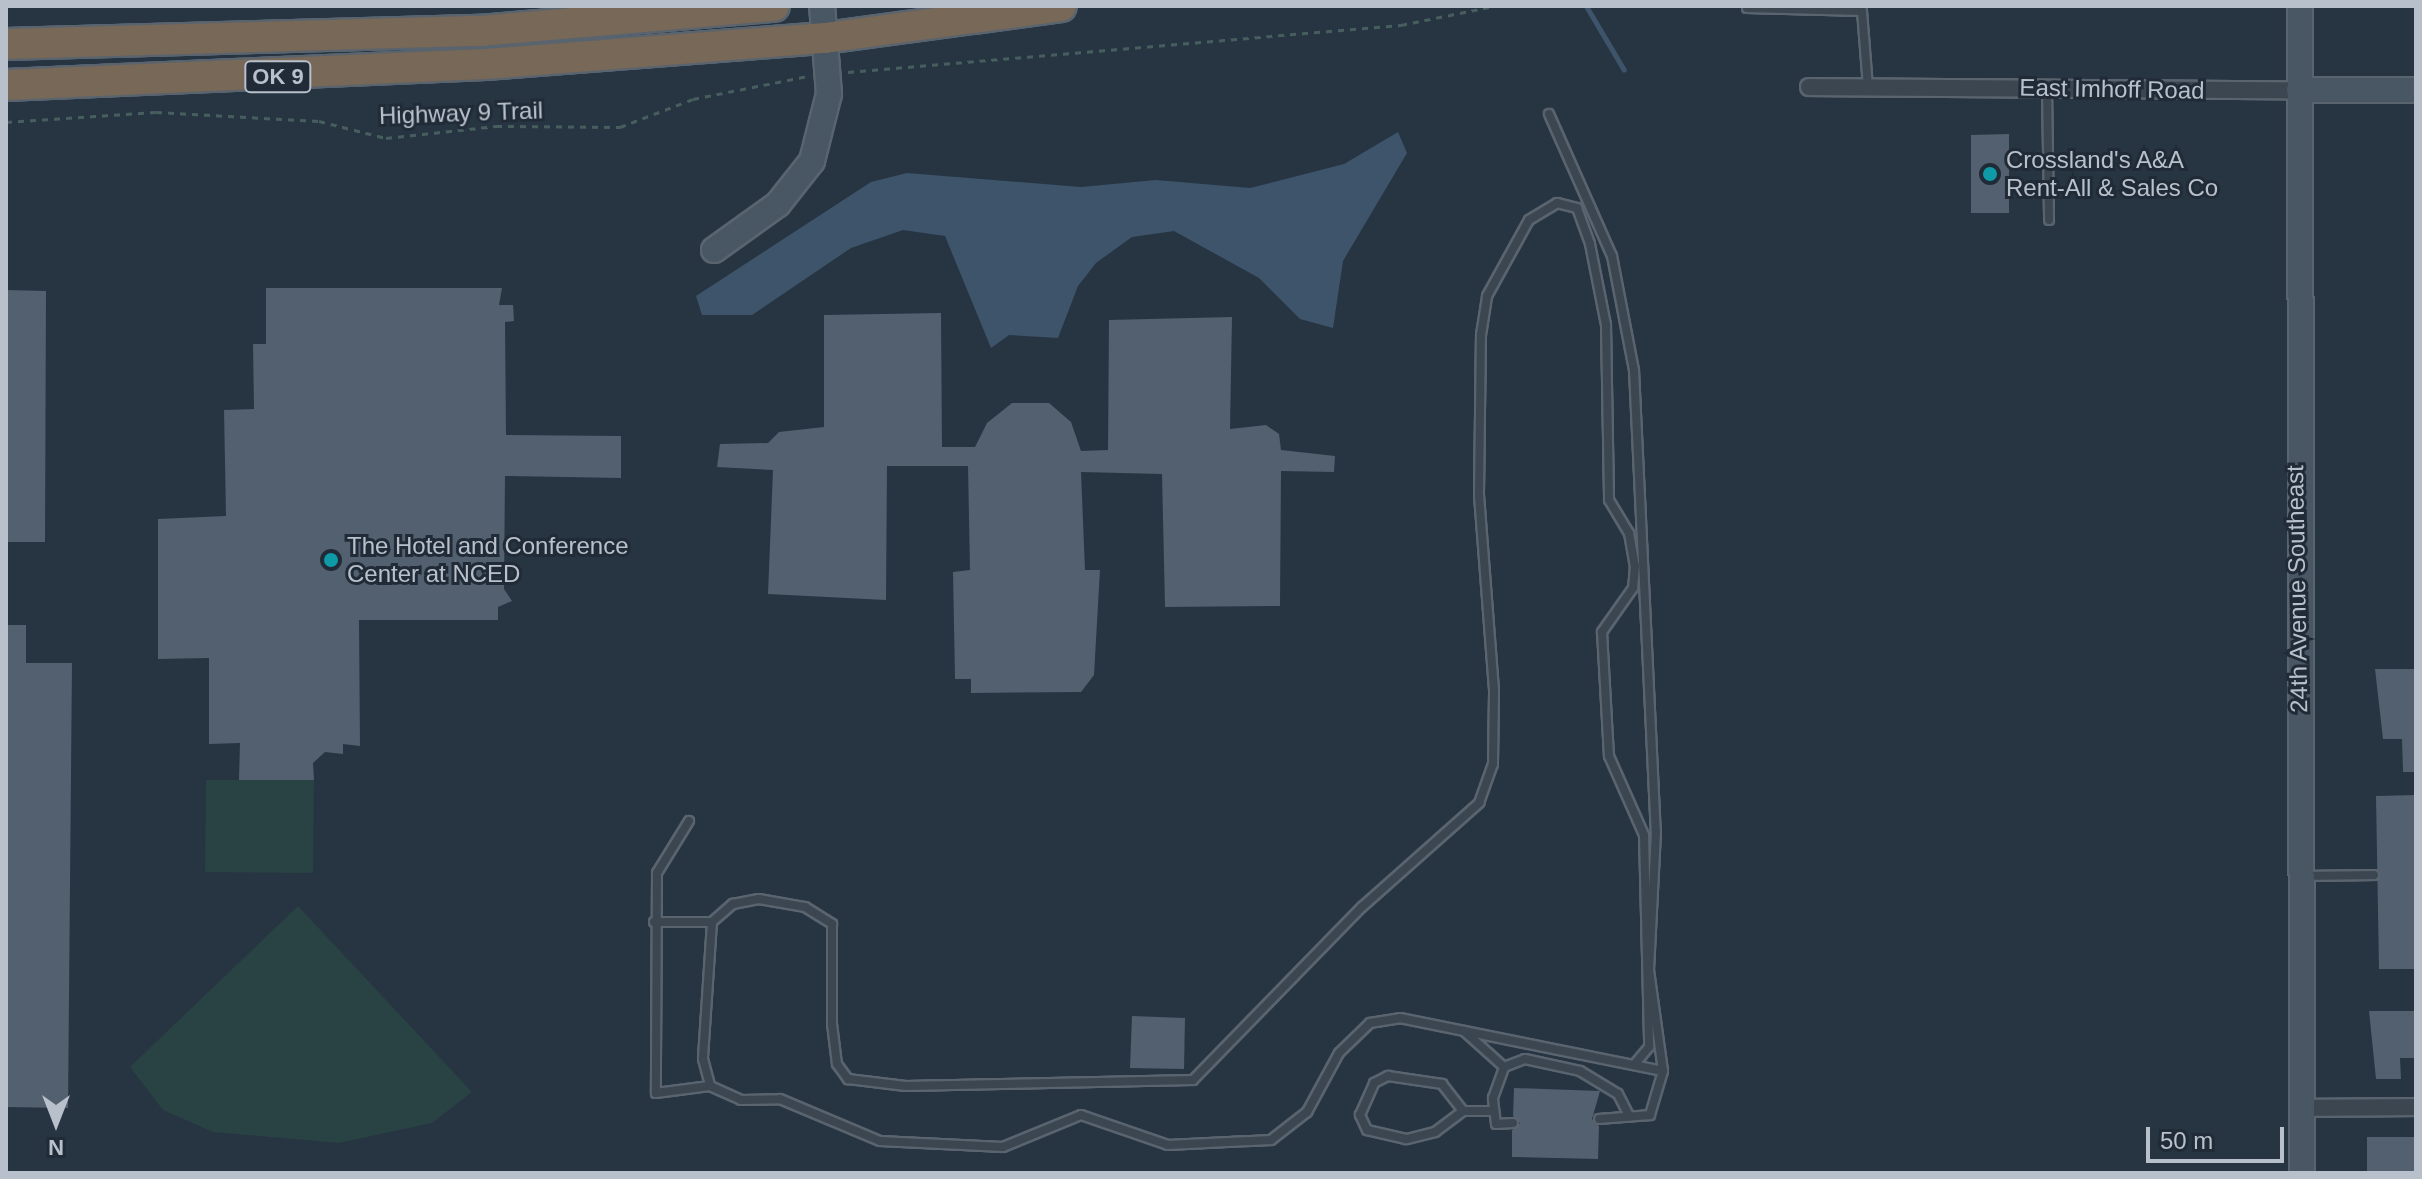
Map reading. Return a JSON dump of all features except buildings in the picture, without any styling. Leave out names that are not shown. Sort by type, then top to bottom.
[{"type":"highway","name":"OK 9","points":[[6,44],[480,31],[774,6]]},
{"type":"highway","name":"OK 9","points":[[6,85],[149,84],[825,38],[1061,6]]},
{"type":"street","points":[[714,250],[778,204],[812,161],[829,94],[822,6]]},
{"type":"street","name":"24th Avenue Southeast","points":[[2300,6],[2299,876],[2302,1173]]},
{"type":"street","name":"East Imhoff Road","points":[[1809,87],[2416,90]]},
{"type":"street","points":[[2301,1108],[2416,1107]]},
{"type":"lane","points":[[1747,8],[1862,11],[1868,87]]},
{"type":"lane","points":[[2047,88],[2049,220]]},
{"type":"lane","points":[[1549,114],[1612,256],[1634,370],[1656,832],[1649,970],[1663,1071],[1650,1115],[1599,1119]]},
{"type":"lane","points":[[654,922],[712,922],[733,904],[759,899],[805,907],[832,924],[832,1024],[837,1064],[848,1079],[906,1086],[1193,1080],[1362,907],[1479,803],[1493,764],[1494,690],[1479,495],[1483,322],[1487,296],[1529,220],[1557,203],[1577,208],[1590,244],[1606,325],[1609,500],[1629,533],[1635,566],[1633,588],[1602,632],[1609,756],[1644,835],[1649,1047],[1634,1065]]},
{"type":"lane","points":[[689,821],[657,873],[654,922],[656,1093],[710,1086],[741,1100],[780,1099],[826,1113],[880,1141],[1003,1147],[1081,1115],[1168,1145],[1271,1140],[1307,1112],[1339,1053],[1370,1023],[1400,1018],[1663,1071]]},
{"type":"lane","points":[[2299,876],[2374,875]]},
{"type":"lane","points":[[710,1086],[703,1059],[712,922]]},
{"type":"lane","points":[[1464,1031],[1504,1067]]},
{"type":"lane","points":[[1504,1067],[1525,1059],[1580,1071],[1618,1094],[1629,1116]]},
{"type":"lane","points":[[1504,1067],[1494,1111],[1496,1124],[1513,1123]]},
{"type":"lane","points":[[1463,1111],[1442,1084],[1388,1076],[1374,1083],[1360,1115],[1367,1130],[1406,1139],[1435,1132],[1463,1111],[1494,1111]]},
{"type":"path","points":[[855,72],[1401,25],[1494,6]]},
{"type":"path","name":"Highway 9 Trail","points":[[6,122],[156,112],[319,121],[386,138],[496,126],[620,127],[693,99],[814,75]]},
{"type":"green space","points":[[206,780],[314,780],[313,873],[205,872]]},
{"type":"green space","points":[[298,906],[472,1092],[432,1123],[339,1143],[213,1132],[163,1110],[130,1067]]},
{"type":"water","points":[[1398,132],[1407,153],[1343,261],[1333,328],[1300,319],[1259,278],[1174,231],[1132,237],[1096,263],[1078,286],[1058,338],[1009,335],[991,348],[945,236],[903,230],[851,248],[752,315],[702,315],[696,296],[871,182],[907,173],[1081,187],[1156,180],[1250,188],[1344,164]]},
{"type":"waterway","points":[[1586,6],[1624,70]]},
{"type":"place","name":"Crossland's A&A Rent-All & Sales Co","points":[[1990,174]]},
{"type":"place","name":"The Hotel and Conference Center at NCED","points":[[331,560]]}]
